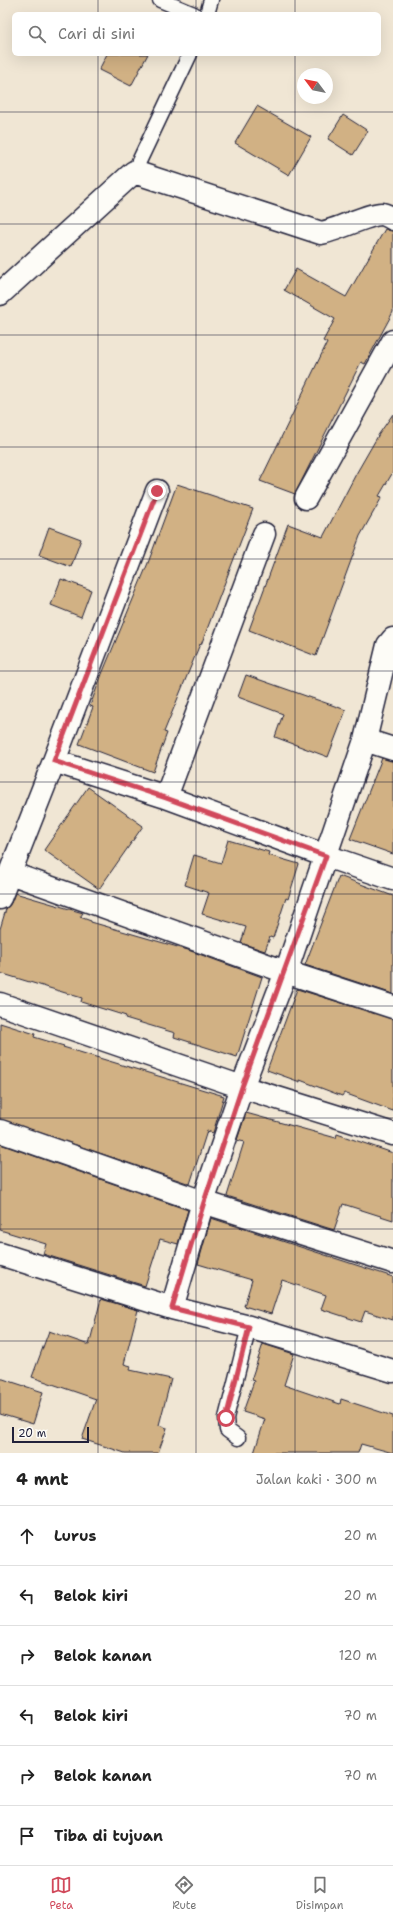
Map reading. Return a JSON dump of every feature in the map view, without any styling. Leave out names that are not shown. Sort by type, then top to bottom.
[{"type":"street","points":[[0,294],[134,172],[321,234],[332,232],[376,215],[387,215],[393,219]]},
{"type":"street","points":[[306,498],[393,341]]},
{"type":"street","points":[[0,898],[157,491]]},
{"type":"street","points":[[166,798],[264,534]]},
{"type":"street","points":[[172,1308],[204,1202],[242,1087],[286,972],[365,740],[388,645],[393,639]]},
{"type":"street","points":[[365,740],[393,749]]},
{"type":"street","points":[[54,761],[166,798],[393,879]]},
{"type":"street","points":[[10,873],[286,972],[393,1007]]},
{"type":"street","points":[[0,1004],[242,1087],[393,1134]]},
{"type":"street","points":[[0,1131],[204,1202],[393,1262]]},
{"type":"street","points":[[0,1254],[172,1308],[249,1327],[393,1371]]},
{"type":"lane","points":[[160,0],[189,12]]},
{"type":"lane","points":[[208,12],[211,0]]},
{"type":"lane","points":[[134,172],[189,56]]},
{"type":"lane","points":[[238,1438],[227,1430],[226,1418],[249,1327]]},
{"type":"building","points":[[106,56],[147,56],[131,86],[99,70]]},
{"type":"building","points":[[257,106],[311,137],[289,175],[235,143]]},
{"type":"building","points":[[343,115],[368,131],[353,155],[328,139]]},
{"type":"building","points":[[385,229],[393,231],[393,312],[365,364],[361,362],[295,494],[260,481],[327,343],[323,341],[335,319],[284,290],[296,269],[346,297]]},
{"type":"building","points":[[393,414],[393,472],[379,496],[382,497],[360,536],[316,656],[249,630],[288,524],[323,537],[356,474],[379,434]]},
{"type":"building","points":[[177,484],[253,509],[201,645],[200,644],[164,732],[167,733],[153,772],[79,744],[93,707],[90,706],[102,674],[148,563]]},
{"type":"building","points":[[49,527],[81,539],[71,567],[39,555]]},
{"type":"building","points":[[61,579],[91,590],[81,617],[51,605]]},
{"type":"building","points":[[246,675],[346,710],[328,757],[275,737],[283,714],[238,697]]},
{"type":"building","points":[[382,758],[393,761],[393,854],[350,839]]},
{"type":"building","points":[[88,787],[143,826],[99,889],[44,850]]},
{"type":"building","points":[[228,840],[269,852],[268,855],[299,864],[288,899],[286,898],[273,938],[270,937],[265,951],[241,943],[246,927],[202,914],[209,893],[185,885],[194,855],[221,863]]},
{"type":"building","points":[[339,876],[393,896],[393,994],[305,965]]},
{"type":"building","points":[[15,893],[83,913],[80,917],[91,922],[188,950],[262,977],[237,1057],[174,1037],[175,1033],[125,1018],[126,1016],[81,1002],[82,998],[0,973],[0,929],[6,909],[11,903]]},
{"type":"building","points":[[297,989],[393,1019],[393,1111],[344,1093],[342,1096],[300,1080],[300,1082],[267,1070]]},
{"type":"building","points":[[0,1023],[35,1034],[34,1037],[64,1046],[63,1047],[224,1096],[213,1133],[207,1131],[190,1184],[0,1119]]},
{"type":"building","points":[[246,1113],[336,1138],[337,1134],[393,1153],[393,1220],[343,1204],[334,1230],[227,1196],[244,1142],[237,1140]]},
{"type":"building","points":[[0,1144],[188,1210],[178,1244],[160,1239],[145,1286],[43,1254],[46,1244],[0,1230]]},
{"type":"building","points":[[211,1218],[393,1277],[393,1320],[365,1311],[361,1322],[321,1309],[326,1295],[282,1280],[271,1314],[244,1306],[252,1280],[198,1264]]},
{"type":"building","points":[[101,1299],[138,1310],[124,1364],[131,1366],[130,1370],[171,1379],[159,1425],[167,1428],[158,1453],[125,1453],[82,1439],[96,1399],[32,1377],[49,1331],[89,1345]]},
{"type":"building","points":[[263,1344],[294,1354],[284,1385],[340,1404],[341,1399],[393,1416],[393,1453],[361,1444],[358,1453],[254,1453],[265,1419],[243,1412],[254,1381],[251,1380]]},
{"type":"building","points":[[0,1378],[43,1392],[33,1424],[0,1414]]},
{"type":"route","points":[[157,491],[54,761],[166,798],[326,856],[286,972],[242,1087],[204,1202],[172,1308],[249,1327],[226,1418]]}]
